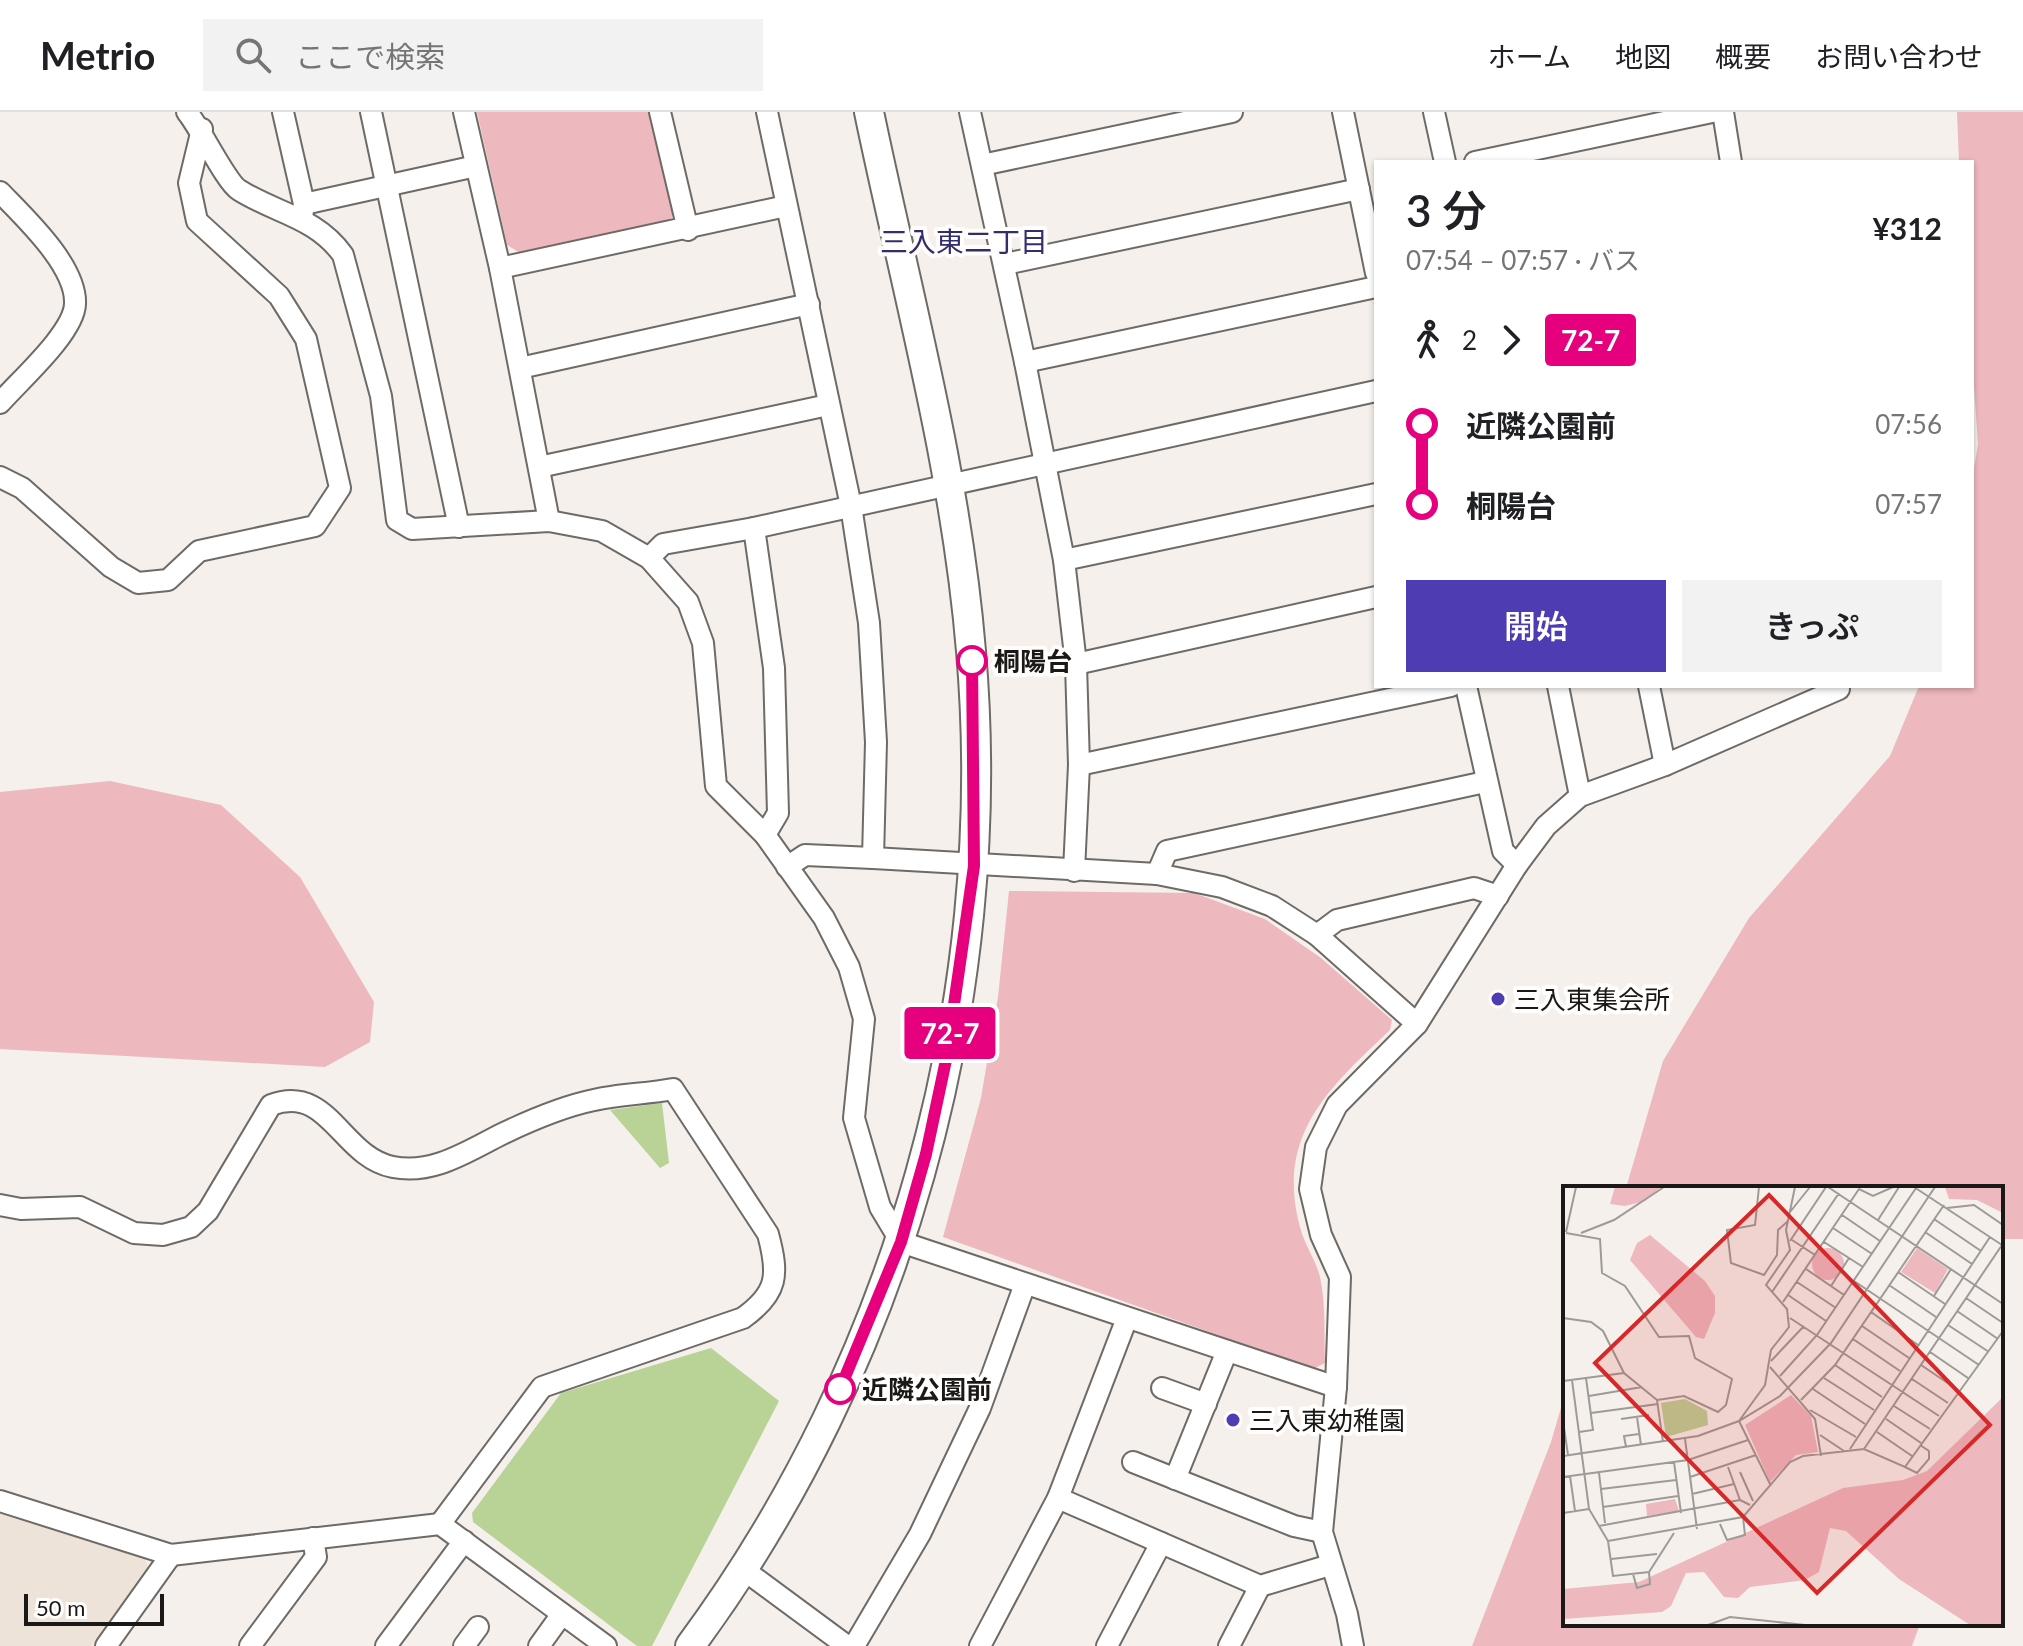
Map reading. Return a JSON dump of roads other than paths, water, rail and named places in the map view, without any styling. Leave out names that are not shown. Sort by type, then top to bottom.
[{"type":"street","points":[[187,112],[202,129],[235,188],[303,211],[332,239],[343,255],[381,396],[397,520],[412,529],[549,521],[602,531],[649,558],[688,602],[703,643],[716,786],[765,835],[824,918],[849,967],[864,1019],[854,1118],[880,1207],[901,1242],[1336,1387]]},
{"type":"street","points":[[283,112],[303,211]]},
{"type":"street","points":[[371,112],[459,527]]},
{"type":"street","points":[[464,112],[500,268],[549,521]]},
{"type":"street","points":[[660,112],[688,230]]},
{"type":"street","points":[[767,112],[851,506],[870,638],[876,742],[873,858]]},
{"type":"street","points":[[690,1646],[744,1570],[829,1416],[901,1242],[926,1154],[946,1060],[974,866],[976,744],[971,650],[948,483],[869,112]]},
{"type":"street","points":[[970,112],[1005,264],[1064,560],[1076,664],[1079,765],[1074,871]]},
{"type":"street","points":[[982,165],[1232,112]]},
{"type":"street","points":[[1343,112],[1374,263]]},
{"type":"street","points":[[1434,112],[1445,160]]},
{"type":"street","points":[[1484,160],[1712,112]]},
{"type":"street","points":[[1723,112],[1731,160]]},
{"type":"street","points":[[0,477],[22,488],[111,567],[138,583],[168,580],[199,551],[315,526],[340,488],[306,339],[279,296],[197,221],[189,183],[202,129]]},
{"type":"street","points":[[303,211],[387,183],[476,166]]},
{"type":"street","points":[[1005,264],[1359,189]]},
{"type":"street","points":[[0,192],[45,237],[64,270],[75,304],[63,332],[0,403]]},
{"type":"street","points":[[500,268],[688,230],[786,206]]},
{"type":"street","points":[[1025,362],[1374,287]]},
{"type":"street","points":[[520,368],[809,304]]},
{"type":"street","points":[[649,558],[663,544],[754,528],[1374,391]]},
{"type":"street","points":[[539,467],[828,405]]},
{"type":"street","points":[[1064,560],[1374,494]]},
{"type":"street","points":[[754,528],[774,668],[778,813],[765,835]]},
{"type":"street","points":[[1076,664],[1374,597]]},
{"type":"street","points":[[1079,765],[1442,688]]},
{"type":"street","points":[[1466,688],[1485,782],[1503,851],[1517,865]]},
{"type":"street","points":[[1558,688],[1580,796]]},
{"type":"street","points":[[1649,688],[1665,765]]},
{"type":"street","points":[[1353,1646],[1347,1614],[1322,1532],[1336,1387],[1340,1277],[1321,1235],[1310,1189],[1316,1147],[1337,1105],[1417,1024],[1517,865],[1546,826],[1580,796],[1665,765],[1840,688]]},
{"type":"street","points":[[1157,874],[1167,851],[1485,782]]},
{"type":"street","points":[[787,867],[805,855],[873,858],[1157,874],[1235,892],[1272,906],[1317,935],[1417,1024]]},
{"type":"street","points":[[1317,935],[1337,920],[1474,888],[1498,896]]},
{"type":"street","points":[[0,1205],[21,1209],[80,1207],[134,1233],[163,1235],[191,1227],[208,1211],[271,1105],[288,1099],[311,1103],[366,1157],[392,1167],[419,1169],[470,1154],[502,1134],[594,1100],[673,1089],[768,1234],[774,1256],[774,1285],[767,1301],[743,1318],[542,1387],[440,1524]]},
{"type":"street","points":[[854,1646],[920,1534],[980,1408],[1025,1284]]},
{"type":"street","points":[[980,1646],[1058,1498],[1127,1318]]},
{"type":"street","points":[[1175,1479],[1227,1351]]},
{"type":"street","points":[[1162,1388],[1206,1404]]},
{"type":"street","points":[[1133,1462],[1294,1526],[1322,1532]]},
{"type":"street","points":[[1058,1498],[1260,1586],[1330,1565]]},
{"type":"street","points":[[0,1501],[171,1555],[440,1524],[606,1646]]},
{"type":"street","points":[[250,1646],[316,1557],[313,1538]]},
{"type":"street","points":[[386,1646],[464,1541]]},
{"type":"street","points":[[1107,1646],[1161,1543]]},
{"type":"street","points":[[106,1646],[171,1555]]},
{"type":"street","points":[[744,1570],[847,1646]]},
{"type":"street","points":[[1229,1646],[1260,1586]]},
{"type":"street","points":[[539,1646],[562,1614]]},
{"type":"street","points":[[464,1646],[478,1627]]},
{"type":"place","name":"桐陽台","points":[[972,661]]},
{"type":"place","name":"三入東集会所","points":[[1498,999]]},
{"type":"place","name":"近隣公園前","points":[[840,1389]]},
{"type":"place","name":"三入東幼稚園","points":[[1233,1420]]},
{"type":"district","name":"三入東二丁目","points":[[964,241]]}]
